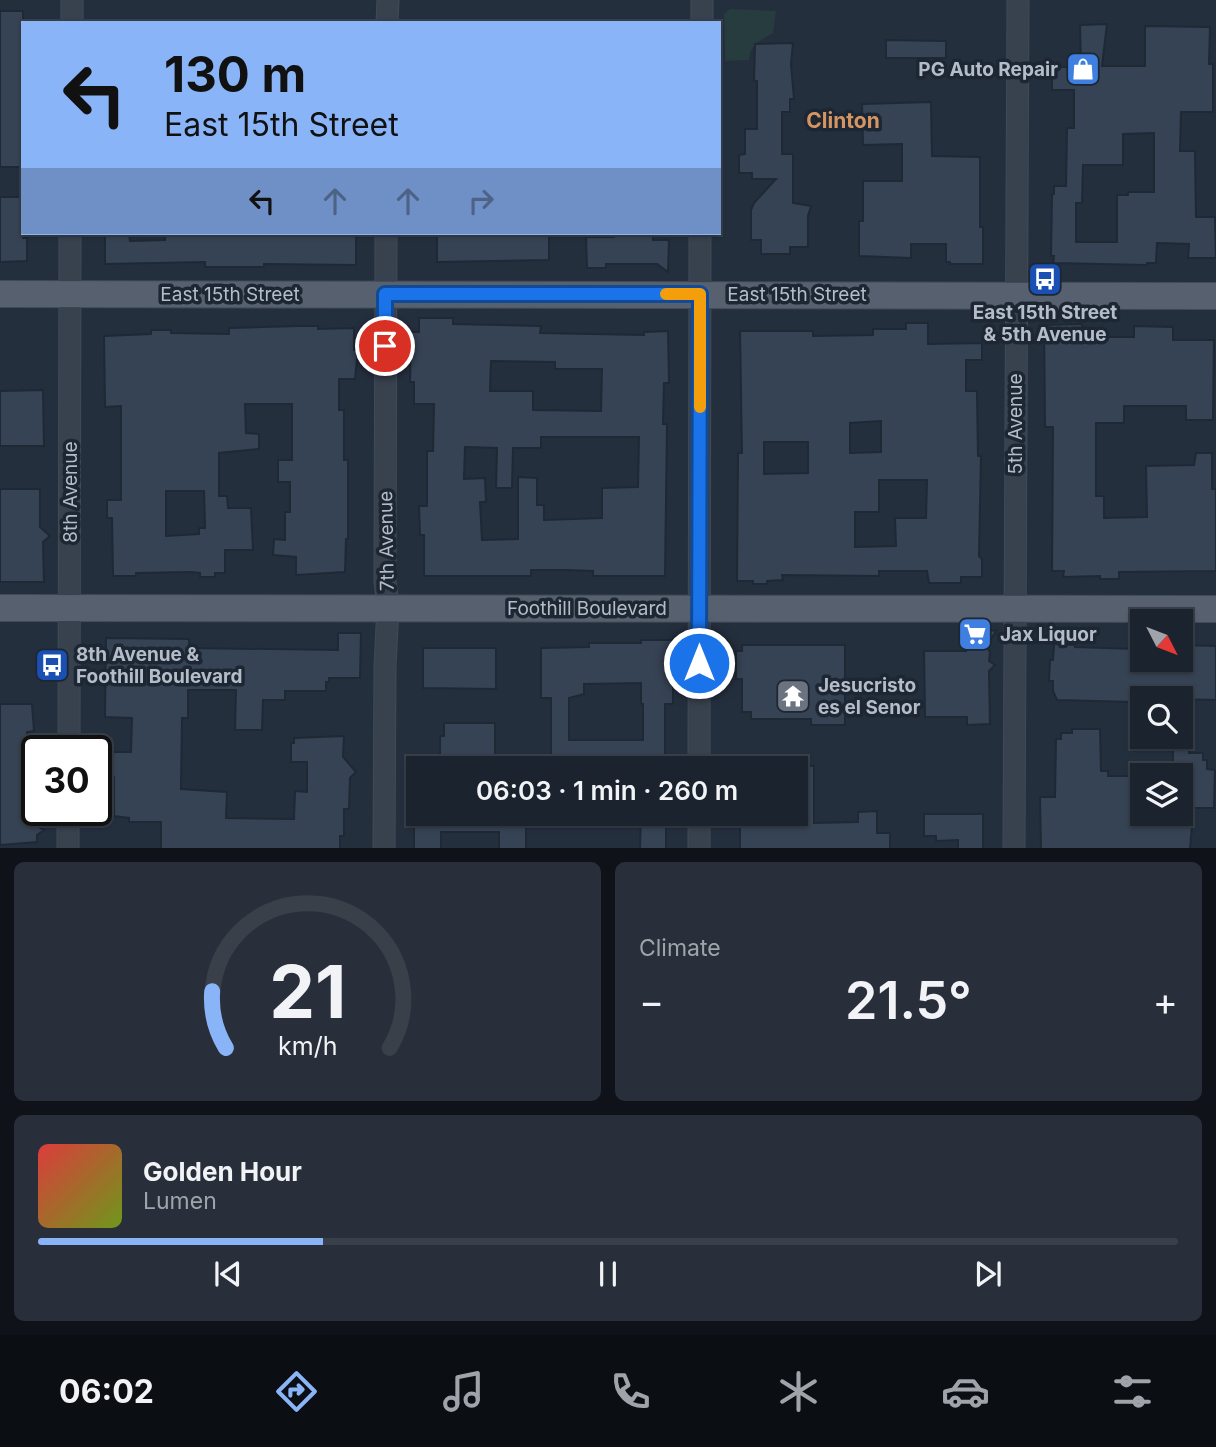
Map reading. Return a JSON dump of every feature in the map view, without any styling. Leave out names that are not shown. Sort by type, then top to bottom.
[{"type":"main road","name":"East 15th Street","points":[[0,294],[1216,296]]},
{"type":"main road","name":"Foothill Boulevard","points":[[0,608],[1216,609]]},
{"type":"street","points":[[72,0],[72,21]]},
{"type":"street","points":[[387,21],[388,0]]},
{"type":"street","points":[[702,0],[702,21]]},
{"type":"street","name":"5th Avenue","points":[[1014,848],[1018,0]]},
{"type":"street","name":"8th Avenue","points":[[69,735],[70,235]]},
{"type":"street","name":"7th Avenue","points":[[384,848],[388,607],[385,581],[386,235]]},
{"type":"street","points":[[699,756],[700,235]]},
{"type":"street","points":[[68,826],[68,848]]},
{"type":"street","points":[[699,826],[699,848]]},
{"type":"green space","points":[[730,9],[776,11],[773,33],[754,46],[749,60],[725,61],[724,14]]},
{"type":"building","points":[[0,11],[23,11],[21,167],[0,167]]},
{"type":"building","points":[[1107,24],[1102,66],[1145,66],[1145,26],[1210,27],[1209,64],[1213,64],[1213,112],[1181,112],[1180,151],[1195,151],[1196,217],[1215,217],[1216,258],[1188,258],[1189,244],[1157,243],[1156,263],[1147,265],[1053,263],[1052,194],[1054,186],[1066,186],[1067,128],[1074,128],[1074,90],[1052,90],[1052,67],[1081,67],[1080,25]],"holes":[[[1154,133],[1154,192],[1128,192],[1128,195],[1117,195],[1117,242],[1076,242],[1076,203],[1082,203],[1083,165],[1123,165],[1123,134]]]},
{"type":"building","points":[[886,40],[946,41],[946,58],[886,58]]},
{"type":"building","points":[[793,43],[791,64],[794,99],[790,99],[790,112],[782,112],[782,154],[793,154],[793,203],[811,206],[808,216],[808,247],[790,247],[790,254],[761,254],[761,240],[751,240],[751,210],[776,179],[752,179],[752,173],[739,173],[739,155],[745,154],[745,129],[757,129],[755,44]]},
{"type":"building","points":[[931,102],[932,156],[980,157],[983,264],[946,262],[946,244],[911,244],[911,258],[859,256],[859,221],[863,221],[863,181],[902,181],[902,144],[863,145],[862,104]]},
{"type":"building","points":[[0,197],[21,197],[21,235],[27,238],[27,261],[0,262]]},
{"type":"building","points":[[105,235],[129,235],[130,241],[165,240],[165,235],[356,235],[356,265],[264,264],[264,267],[205,267],[205,262],[105,264]]},
{"type":"building","points":[[437,235],[549,235],[549,260],[437,262]]},
{"type":"building","points":[[653,235],[653,240],[669,240],[668,272],[657,264],[606,264],[606,268],[587,268],[586,237]]},
{"type":"building","points":[[419,318],[453,318],[453,324],[541,326],[540,333],[644,335],[644,332],[668,331],[669,383],[664,383],[663,424],[667,424],[665,576],[593,576],[593,571],[531,570],[531,576],[424,576],[424,535],[420,535],[419,506],[427,506],[427,451],[433,451],[434,404],[414,404],[414,382],[410,382],[411,332],[419,332]],"holes":[[[491,361],[555,362],[555,369],[602,369],[601,411],[533,410],[533,391],[490,391]],[[541,437],[639,437],[638,487],[602,488],[602,518],[544,520],[544,505],[537,505],[537,478],[518,477],[518,539],[482,540],[480,502],[486,502],[485,478],[464,479],[465,447],[497,448],[496,488],[512,488],[513,448],[541,448]]]},
{"type":"building","points":[[906,323],[928,323],[928,344],[982,343],[982,360],[966,360],[966,391],[977,391],[978,456],[981,456],[979,556],[982,559],[982,577],[961,577],[961,583],[929,583],[927,571],[879,571],[879,576],[782,575],[783,580],[767,581],[767,584],[737,581],[738,453],[742,453],[740,331],[813,331],[813,336],[873,335],[873,329],[906,329]],"holes":[[[881,421],[881,452],[850,453],[850,423]],[[764,442],[808,442],[808,473],[764,474]],[[879,480],[927,480],[926,518],[895,518],[896,546],[855,547],[855,512],[879,512]]]},
{"type":"building","points":[[1082,324],[1082,337],[1134,337],[1134,326],[1173,327],[1173,340],[1214,340],[1213,420],[1186,420],[1186,406],[1124,406],[1124,423],[1096,423],[1096,496],[1104,496],[1104,518],[1147,517],[1146,466],[1194,465],[1196,453],[1212,453],[1212,489],[1216,489],[1216,571],[1119,572],[1119,579],[1100,579],[1100,576],[1063,577],[1064,571],[1052,571],[1053,427],[1045,427],[1044,325]]},
{"type":"building","points":[[229,328],[354,328],[354,350],[358,350],[355,379],[339,379],[339,410],[344,410],[344,460],[348,460],[348,539],[345,572],[296,575],[296,557],[273,555],[274,539],[285,540],[285,512],[290,512],[290,482],[278,482],[278,460],[292,460],[292,404],[245,404],[246,433],[259,434],[259,449],[219,453],[219,496],[227,496],[228,508],[251,508],[253,550],[225,550],[225,573],[215,573],[215,577],[200,577],[200,573],[191,572],[113,576],[112,518],[107,518],[107,500],[121,500],[121,406],[105,407],[104,336],[151,334],[151,330],[229,334]],"holes":[[[166,491],[204,491],[205,528],[199,528],[199,534],[166,536]]]},
{"type":"building","points":[[43,390],[44,446],[0,446],[0,391]]},
{"type":"building","points":[[0,489],[40,489],[40,527],[50,536],[43,542],[44,582],[0,582]]},
{"type":"building","points":[[997,630],[986,646],[990,652],[989,661],[995,665],[989,671],[990,724],[967,725],[967,717],[925,717],[924,651],[966,651],[966,634]]},
{"type":"building","points":[[338,633],[361,633],[360,678],[329,678],[326,691],[285,691],[285,700],[263,700],[262,730],[235,730],[236,690],[188,690],[188,718],[182,718],[181,789],[227,792],[226,818],[294,819],[295,791],[307,792],[307,762],[291,762],[291,743],[294,743],[294,738],[344,736],[343,757],[356,772],[350,778],[349,809],[344,809],[344,836],[340,836],[340,848],[161,848],[161,822],[129,822],[129,818],[114,816],[112,752],[131,752],[132,718],[105,717],[106,638],[189,639],[189,648],[338,650]]},
{"type":"building","points":[[673,640],[673,704],[665,704],[665,756],[551,756],[551,698],[541,698],[541,648],[589,647],[589,643]],"holes":[[[641,683],[643,740],[569,740],[569,698],[584,694],[584,684]]]},
{"type":"building","points":[[1054,644],[1130,649],[1130,672],[1194,672],[1194,645],[1216,646],[1216,700],[1193,699],[1193,686],[1130,686],[1130,702],[1057,700],[1053,681],[1049,681],[1050,660],[1053,660]]},
{"type":"building","name":"Jesucristo es el Senor","points":[[742,645],[845,645],[845,725],[811,725],[811,719],[751,719],[751,712],[742,712],[742,679],[736,679],[736,651],[742,651]]},
{"type":"building","points":[[423,648],[496,648],[496,689],[423,688]]},
{"type":"building","points":[[0,704],[32,704],[34,731],[21,735],[21,826],[38,826],[44,830],[37,835],[37,842],[0,843]]},
{"type":"building","points":[[444,723],[495,723],[495,756],[440,756],[440,736],[444,736]]},
{"type":"building","points":[[1072,729],[1100,729],[1101,771],[1108,771],[1108,776],[1130,776],[1130,826],[1192,826],[1190,848],[1041,848],[1040,797],[1055,797],[1056,739],[1061,739],[1061,733],[1072,733]]},
{"type":"building","points":[[1173,749],[1189,749],[1189,753],[1203,753],[1203,760],[1207,760],[1207,769],[1215,770],[1214,808],[1193,808],[1193,763],[1173,763]]},
{"type":"building","points":[[808,766],[814,766],[814,823],[858,822],[858,812],[877,811],[877,833],[890,833],[890,848],[740,848],[740,826],[808,826]]},
{"type":"building","points":[[924,814],[983,814],[983,848],[958,848],[958,840],[936,841],[936,836],[924,836]]},
{"type":"building","points":[[414,826],[526,826],[526,848],[499,848],[499,832],[441,832],[441,848],[414,848]]},
{"type":"building","points":[[641,826],[666,826],[666,848],[640,848]]},
{"type":"slow traffic","points":[[666,294],[700,294],[700,407]]},
{"type":"place","name":"PG Auto Repair","points":[[1083,69]]},
{"type":"place","name":"East 15th Street & 5th Avenue","points":[[1045,279]]},
{"type":"place","name":"Jax Liquor","points":[[975,634]]},
{"type":"place","name":"8th Avenue & Foothill Boulevard","points":[[52,665]]},
{"type":"place","name":"Jesucristo es el Senor","points":[[793,696]]},
{"type":"district","name":"Clinton","points":[[843,121]]},
{"type":"route","points":[[385,346],[385,294],[700,294],[699,663]]}]
